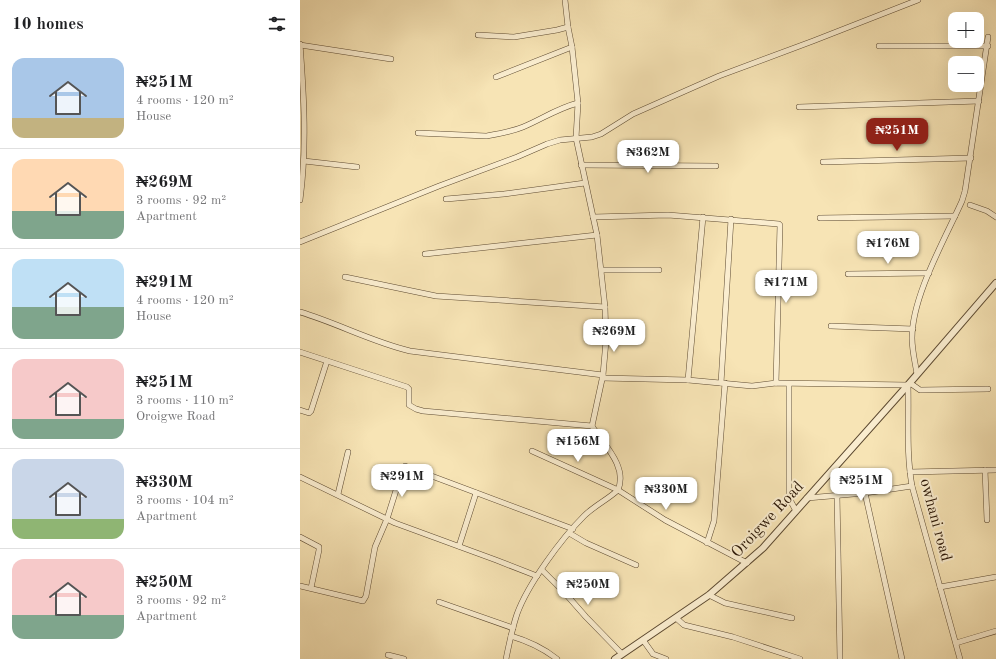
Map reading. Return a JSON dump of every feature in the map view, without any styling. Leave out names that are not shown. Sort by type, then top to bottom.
[{"type":"street","points":[[506,659],[513,628],[521,605],[537,576],[571,531],[592,509],[618,490],[620,478],[617,465],[592,426],[603,376],[606,341],[605,307],[597,235],[576,138],[578,103],[565,0]]},
{"type":"street","points":[[300,242],[439,186],[517,158],[547,144],[560,140],[585,138],[602,134],[633,114],[712,79],[918,0]]},
{"type":"street","points":[[478,35],[514,37],[568,27]]},
{"type":"street","points":[[917,374],[913,329],[918,306],[929,273],[956,216],[965,191],[988,46],[988,37]]},
{"type":"street","points":[[300,200],[304,160],[304,112],[300,44],[391,58]]},
{"type":"street","points":[[878,46],[988,46]]},
{"type":"street","points":[[496,76],[572,47]]},
{"type":"street","points":[[799,107],[979,101]]},
{"type":"street","points":[[418,133],[486,136],[522,127],[565,106],[578,103]]},
{"type":"street","points":[[823,162],[970,158]]},
{"type":"street","points":[[304,160],[357,167]]},
{"type":"street","points":[[581,165],[716,166]]},
{"type":"street","points":[[446,199],[504,194],[585,184]]},
{"type":"street","points":[[970,205],[987,211],[996,217]]},
{"type":"street","points":[[593,217],[668,215],[777,222],[780,225],[776,383]]},
{"type":"street","points":[[820,218],[956,216]]},
{"type":"street","points":[[688,380],[703,217]]},
{"type":"street","points":[[707,543],[714,521],[723,383],[731,219]]},
{"type":"street","points":[[424,254],[597,235]]},
{"type":"street","points":[[602,270],[659,270]]},
{"type":"street","points":[[848,274],[929,273]]},
{"type":"street","points":[[346,277],[436,296],[605,307]]},
{"type":"street","name":"Oroigwe Road","points":[[615,659],[709,595],[769,542],[996,283]]},
{"type":"street","points":[[300,312],[391,346],[410,351],[603,376],[688,380],[752,386],[776,383],[909,384],[920,390],[988,389]]},
{"type":"street","points":[[831,326],[913,329]]},
{"type":"street","points":[[300,352],[408,387],[409,405],[423,411],[592,426]]},
{"type":"street","points":[[300,410],[309,413],[311,411],[327,361]]},
{"type":"street","points":[[789,384],[789,498],[796,511]]},
{"type":"street","name":"owhani road","points":[[909,384],[908,441],[912,486],[960,659]]},
{"type":"street","points":[[338,494],[348,452]]},
{"type":"street","points":[[532,452],[618,490],[665,520],[747,563]]},
{"type":"street","points":[[300,586],[363,601],[366,596],[375,547],[387,519],[403,468],[405,466],[571,531],[586,543],[636,565]]},
{"type":"street","points":[[985,470],[987,520]]},
{"type":"street","points":[[910,472],[996,470]]},
{"type":"street","points":[[300,477],[405,527],[537,576]]},
{"type":"street","points":[[808,498],[865,493],[912,486]]},
{"type":"street","points":[[459,546],[476,493]]},
{"type":"street","points":[[865,493],[902,659]]},
{"type":"street","points":[[837,495],[840,659]]},
{"type":"street","points":[[300,537],[319,547],[311,588]]},
{"type":"street","points":[[542,570],[561,588],[586,617],[622,654]]},
{"type":"street","points":[[940,587],[996,577]]},
{"type":"street","points":[[709,595],[725,603],[792,618]]},
{"type":"street","points":[[439,602],[513,628]]},
{"type":"street","points":[[676,618],[684,625],[733,637],[800,659]]},
{"type":"street","points":[[956,643],[996,631]]},
{"type":"street","points":[[511,636],[524,640],[557,659]]},
{"type":"street","points":[[643,640],[653,654],[666,659]]},
{"type":"street","points":[[388,656],[404,659]]}]
